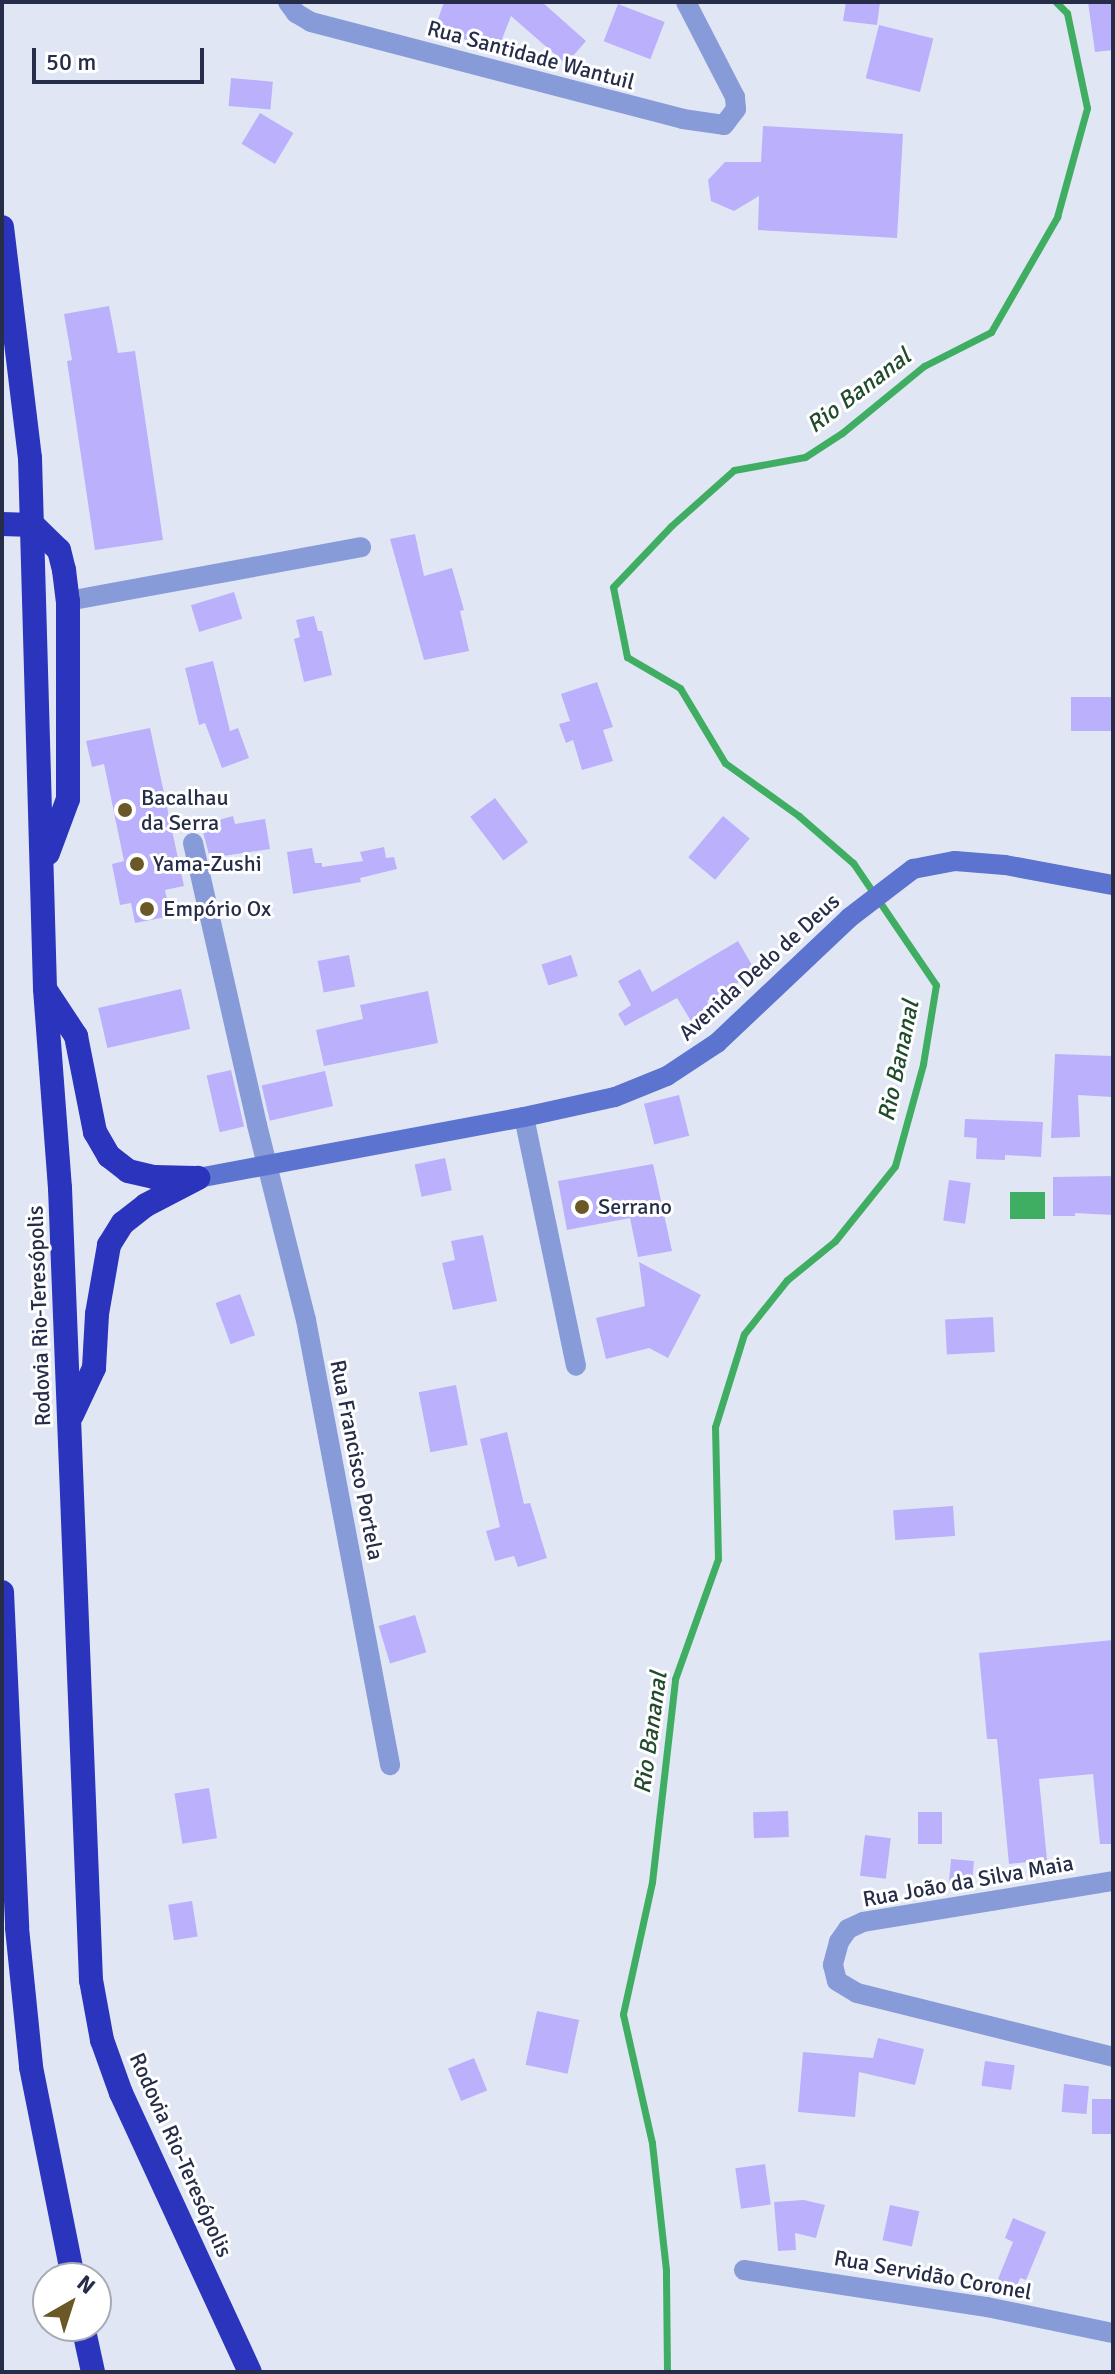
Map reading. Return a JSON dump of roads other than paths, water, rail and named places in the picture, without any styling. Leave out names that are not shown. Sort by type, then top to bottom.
[{"type":"highway","name":"Rodovia Rio-Teresópolis","points":[[2,227],[30,458],[44,863],[45,989],[60,1188],[91,1980],[102,2040],[121,2093],[250,2372]]},
{"type":"highway","points":[[2,524],[33,525],[59,550],[68,601],[68,799],[44,863]]},
{"type":"highway","points":[[45,989],[76,1036],[88,1108],[95,1132],[109,1156],[128,1171],[154,1177],[198,1178]]},
{"type":"highway","points":[[69,1421],[94,1368],[97,1314],[109,1245],[123,1223],[146,1205],[198,1178]]},
{"type":"highway","points":[[2,1592],[7,1838],[31,2067],[70,2262]]},
{"type":"highway","points":[[86,2342],[93,2372]]},
{"type":"main road","name":"Avenida Dedo de Deus","points":[[198,1178],[524,1117],[615,1097],[667,1076],[717,1043],[849,918],[913,869],[955,861],[1005,865],[1113,885]]},
{"type":"street","name":"Rua Santidade Wantuil","points":[[288,2],[296,13],[311,22],[683,119],[724,125],[736,109],[735,97],[686,2]]},
{"type":"street","points":[[68,601],[361,547]]},
{"type":"street","name":"Rua Francisco Portela","points":[[193,843],[306,1320],[390,1765]]},
{"type":"street","points":[[524,1117],[576,1366]]},
{"type":"street","name":"Rua João da Silva Maia","points":[[1113,1881],[863,1922],[848,1929],[839,1942],[833,1965],[837,1981],[857,1993],[1113,2057]]},
{"type":"street","name":"Rua Servidão Coronel","points":[[744,2270],[959,2302],[1113,2333]]},
{"type":"waterway","name":"Rio Bananal","points":[[667,2372],[666,2270],[652,2143],[623,2014],[652,1882],[675,1679],[718,1559],[715,1427],[744,1334],[787,1280],[835,1241],[895,1166],[923,1064],[936,985],[853,863],[799,816],[725,763],[680,688],[627,657],[613,587],[671,526],[734,470],[805,457],[842,433],[924,366],[991,332],[1057,217],[1087,108],[1067,13],[1056,2]]},
{"type":"place","name":"Bacalhau da Serra","points":[[125,810]]},
{"type":"place","name":"Yama-Zushi","points":[[137,864]]},
{"type":"place","name":"Empório Ox","points":[[147,909]]},
{"type":"place","name":"Serrano","points":[[582,1207]]}]
